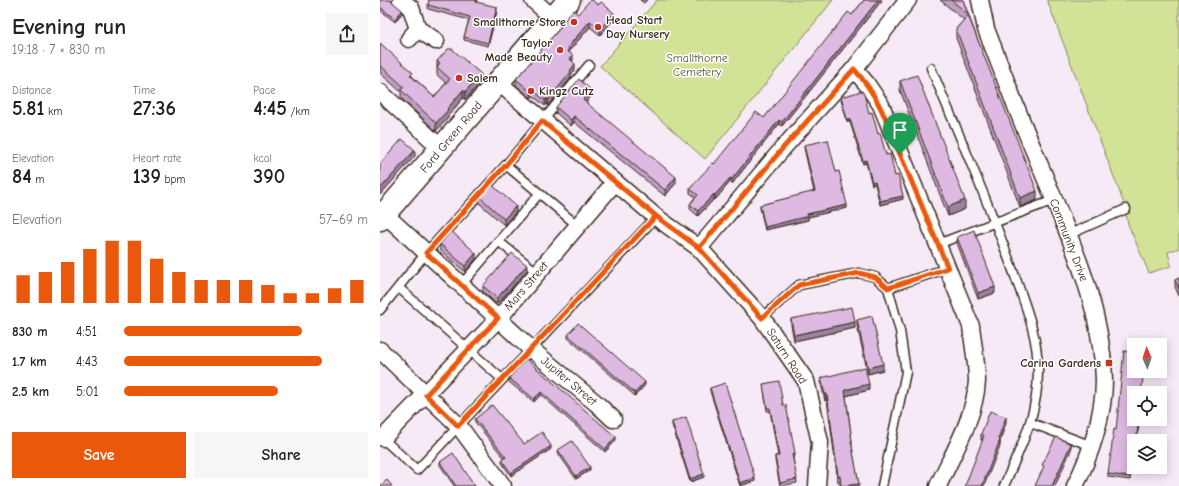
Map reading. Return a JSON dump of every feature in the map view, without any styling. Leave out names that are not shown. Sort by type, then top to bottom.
[{"type":"main road","name":"Ford Green Road","points":[[382,215],[442,149],[569,0]]},
{"type":"street","points":[[400,0],[411,8],[413,34],[436,41]]},
{"type":"street","points":[[533,0],[553,18]]},
{"type":"street","points":[[699,248],[783,148],[854,69],[908,0]]},
{"type":"street","name":"Community Drive","points":[[980,0],[986,29],[1068,235],[1095,308],[1101,342],[1104,383],[1092,446],[1080,484]]},
{"type":"street","points":[[854,69],[866,83],[880,105],[948,268],[970,326],[975,357],[976,382],[971,411],[938,486]]},
{"type":"street","name":"Saturn Road","points":[[498,82],[542,121],[656,216],[699,248],[762,318],[806,382],[820,442],[817,486]]},
{"type":"street","points":[[380,92],[442,149]]},
{"type":"street","name":"Mars Street","points":[[381,437],[426,395],[470,349],[538,273],[615,182]]},
{"type":"street","name":"Jupiter Street","points":[[382,215],[461,284],[532,350],[613,419]]},
{"type":"street","points":[[380,350],[458,426],[503,486]]},
{"type":"lane","points":[[380,310],[426,253],[506,165],[589,65]]},
{"type":"lane","points":[[931,68],[995,221],[1034,331],[1038,371],[1036,398],[1031,423],[1004,486]]},
{"type":"lane","points":[[506,165],[578,226]]},
{"type":"lane","points":[[461,284],[539,194]]},
{"type":"lane","points":[[938,244],[995,221],[1054,200]]},
{"type":"lane","points":[[1068,235],[1126,209]]},
{"type":"lane","points":[[381,437],[417,470],[502,379],[532,350],[656,216]]},
{"type":"lane","points":[[498,241],[538,273]]},
{"type":"lane","points":[[888,288],[948,268]]},
{"type":"lane","points":[[762,318],[799,285],[859,273],[875,277],[888,288],[900,331],[906,372],[882,486]]},
{"type":"lane","points":[[399,288],[470,349],[502,379]]},
{"type":"lane","points":[[1031,423],[1092,446]]},
{"type":"green space","name":"Smallthorne Cemetery","points":[[657,0],[833,0],[705,159],[600,66]]},
{"type":"green space","points":[[1047,0],[1179,0],[1179,248],[1168,252],[1171,266],[1149,273],[1128,224],[1123,201]]},
{"type":"building","points":[[380,0],[390,0],[402,10],[395,19],[380,7]]},
{"type":"building","points":[[429,0],[476,0],[476,2],[497,7],[488,43],[464,37],[470,17],[428,5]]},
{"type":"building","points":[[590,0],[598,5],[601,2],[614,13],[600,29],[590,21],[568,47],[569,49],[567,51],[573,55],[570,59],[575,64],[570,71],[571,72],[548,100],[547,98],[545,100],[533,90],[531,92],[516,79],[561,27],[560,26],[573,10],[578,14]]},
{"type":"building","points":[[864,0],[878,0],[782,122],[779,120],[732,179],[730,178],[698,211],[690,204],[698,195],[690,189],[697,180],[713,163],[714,164],[756,112],[764,118],[848,12],[852,15]]},
{"type":"building","points":[[951,0],[963,0],[968,14]]},
{"type":"building","points":[[968,15],[1037,191],[1020,198],[956,29]]},
{"type":"building","points":[[380,43],[413,73],[410,75],[434,97],[450,79],[437,67],[440,63],[437,61],[448,49],[452,49],[481,74],[465,92],[463,90],[436,123],[401,90],[404,87],[380,65]]},
{"type":"building","points":[[917,75],[965,200],[948,207],[900,81]]},
{"type":"building","points":[[579,79],[591,90],[583,100],[676,177],[665,190],[574,116],[571,120],[556,107]]},
{"type":"building","points":[[862,91],[869,113],[872,112],[878,134],[880,133],[886,155],[890,154],[895,176],[898,175],[903,196],[880,201],[875,181],[872,182],[866,160],[863,161],[850,119],[847,119],[841,97]]},
{"type":"building","points":[[402,139],[415,150],[380,189],[380,164]]},
{"type":"building","points":[[828,140],[836,172],[839,171],[847,205],[807,214],[808,216],[765,227],[760,205],[815,191],[804,145]]},
{"type":"building","points":[[491,184],[516,206],[504,219],[479,196]]},
{"type":"building","points":[[974,230],[995,287],[978,293],[957,237]]},
{"type":"building","points":[[451,231],[476,253],[465,266],[440,244]]},
{"type":"building","points":[[512,253],[527,265],[497,298],[483,286]]},
{"type":"building","points":[[1179,278],[1179,289],[1175,280]]},
{"type":"building","points":[[852,307],[855,322],[794,335],[791,319]]},
{"type":"building","points":[[872,316],[883,364],[868,368],[857,320]]},
{"type":"building","points":[[578,323],[645,382],[635,393],[568,335]]},
{"type":"building","points":[[1124,351],[1127,351],[1127,378],[1143,378],[1142,386],[1127,386],[1127,426],[1138,426],[1137,434],[1127,434],[1127,474],[1130,474],[1130,477],[1108,474],[1114,429],[1116,430]]},
{"type":"building","points":[[526,359],[616,437],[605,449],[541,392],[534,399],[509,378]]},
{"type":"building","points":[[865,367],[869,384],[845,390],[851,441],[859,484],[841,486],[840,476],[838,476],[827,394],[825,394],[821,378]]},
{"type":"building","points":[[779,381],[783,405],[786,405],[795,453],[792,454],[797,479],[780,483],[775,456],[779,456],[770,408],[767,408],[763,384]]},
{"type":"building","points":[[725,383],[755,478],[740,483],[710,388]]},
{"type":"building","points":[[492,405],[524,444],[542,432],[551,446],[511,473],[502,460],[506,457],[475,419]]},
{"type":"building","points":[[990,411],[1006,417],[998,439],[1000,440],[982,486],[965,486],[984,436],[981,434]]},
{"type":"building","points":[[686,417],[704,474],[690,479],[672,422]]},
{"type":"building","points":[[1056,437],[1071,444],[1052,486],[1035,486],[1044,466],[1042,465]]},
{"type":"building","points":[[572,441],[590,467],[576,476],[558,450]]},
{"type":"building","points":[[453,453],[475,486],[456,486],[440,462]]},
{"type":"building","points":[[387,480],[392,486],[380,486]]},
{"type":"place","name":"Smallthorne Store","points":[[574,22]]},
{"type":"place","name":"Head Start Day Nursery","points":[[598,27]]},
{"type":"place","name":"Taylor Made Beauty","points":[[560,50]]},
{"type":"place","name":"Salem","points":[[459,78]]},
{"type":"place","name":"Kingz Cutz","points":[[531,91]]},
{"type":"place","name":"Carina Gardens","points":[[1109,363]]},
{"type":"route","points":[[900,154],[880,105],[866,83],[854,69],[783,148],[699,248],[656,216],[542,121],[506,165],[426,253],[498,318],[426,395],[458,426],[502,379],[532,350],[656,216],[661,220],[699,248],[762,318],[799,285],[859,273],[875,277],[888,288],[948,268],[900,154]]}]
